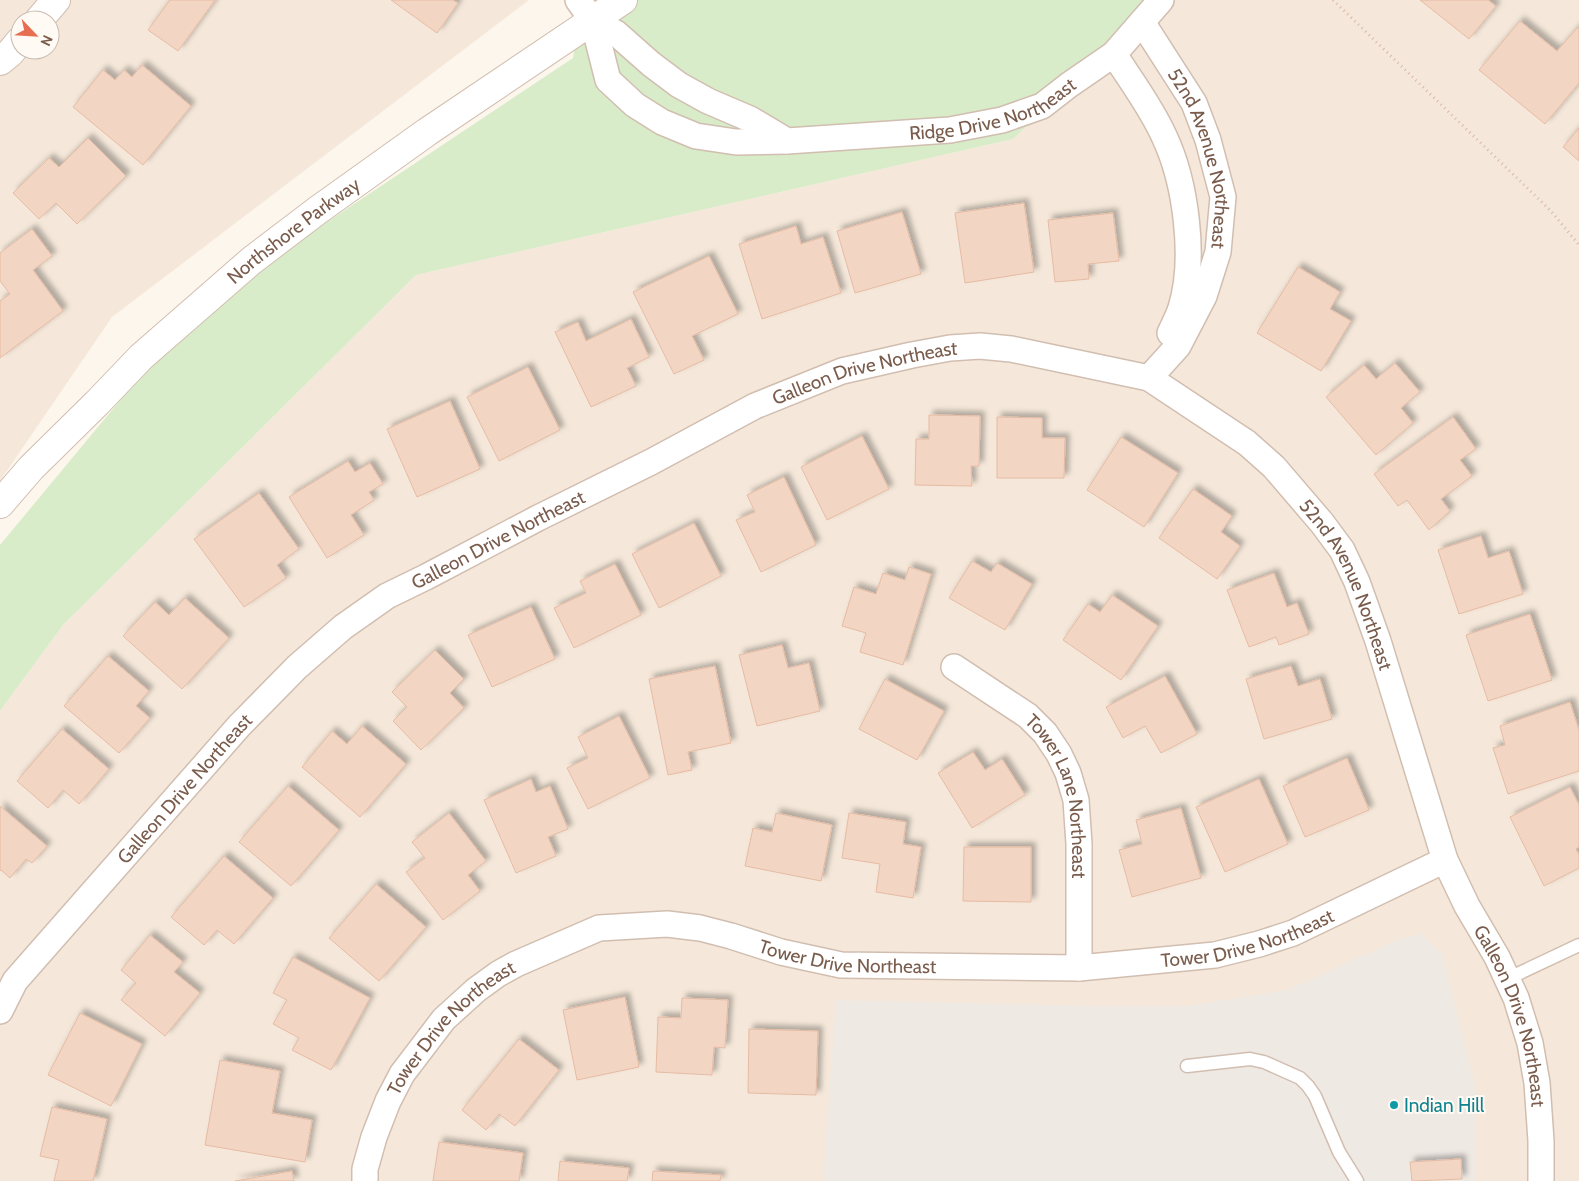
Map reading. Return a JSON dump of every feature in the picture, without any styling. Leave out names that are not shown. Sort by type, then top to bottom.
[{"type":"street","points":[[47,10],[56,0]]},
{"type":"street","name":"Northshore Parkway","points":[[0,504],[31,468],[141,356],[251,261],[318,210],[427,132],[585,10],[623,0]]},
{"type":"street","name":"Ridge Drive Northeast","points":[[585,10],[608,80],[635,105],[662,122],[696,136],[736,142],[786,141],[950,130],[1002,120],[1042,106],[1114,54],[1161,0]]},
{"type":"street","points":[[585,10],[616,32],[651,64],[680,85],[708,101],[750,118],[786,141]]},
{"type":"street","name":"52nd Avenue Northeast","points":[[1142,22],[1194,103],[1208,140],[1223,198],[1218,252],[1204,296],[1178,346],[1149,378]]},
{"type":"street","points":[[0,61],[10,53]]},
{"type":"street","name":"52nd Avenue Northeast","points":[[1114,54],[1164,136],[1180,180],[1188,241],[1187,276],[1181,308],[1149,378]]},
{"type":"street","name":"Galleon Drive Northeast","points":[[0,1011],[15,981],[238,726],[297,668],[343,627],[387,596],[651,462],[755,406],[842,371],[950,348],[980,346],[1011,349],[1149,378]]},
{"type":"street","name":"52nd Avenue Northeast","points":[[1149,378],[1247,443],[1274,467],[1322,523],[1342,550],[1357,582],[1378,641],[1445,860]]},
{"type":"street","name":"Tower Lane Northeast","points":[[954,667],[1028,716],[1045,733],[1059,754],[1068,773],[1076,800],[1079,844],[1079,968]]},
{"type":"street","name":"Galleon Drive Northeast","points":[[1445,860],[1516,998],[1530,1044],[1537,1083],[1541,1141],[1541,1181]]},
{"type":"street","name":"Tower Drive Northeast","points":[[365,1181],[367,1161],[388,1101],[402,1074],[444,1019],[476,990],[498,974],[516,964],[598,928],[667,924],[700,928],[781,952],[841,966],[1079,968],[1215,955],[1259,944],[1293,933],[1445,860]]},
{"type":"lane","points":[[1507,979],[1579,945]]},
{"type":"lane","points":[[1186,1066],[1250,1059],[1264,1062],[1300,1078],[1315,1096],[1339,1152],[1358,1181]]},
{"type":"path","points":[[1333,0],[1551,211],[1579,245]]},
{"type":"shaded area","points":[[0,0],[529,0],[112,317],[0,481]]},
{"type":"shaded area","points":[[1164,0],[1579,0],[1579,1181],[0,1181],[0,711],[63,625],[416,275],[1013,139]]},
{"type":"shaded area","points":[[1422,934],[1442,954],[1475,1086],[1476,1181],[823,1181],[836,1000],[1096,1006],[1187,1006],[1287,990],[1400,939]]},
{"type":"green space","points":[[581,0],[1164,0],[1013,139],[416,275],[63,625],[0,711],[0,545],[195,310],[573,58]]},
{"type":"building","points":[[170,0],[215,0],[178,51],[148,30]]},
{"type":"building","points":[[391,0],[453,0],[458,3],[437,33]]},
{"type":"building","points":[[1420,0],[1488,0],[1496,6],[1469,39]]},
{"type":"building","points":[[1520,21],[1557,51],[1578,27],[1579,29],[1579,83],[1545,124],[1479,70]]},
{"type":"building","points":[[142,65],[191,106],[143,165],[73,107],[103,70],[115,80],[124,70],[132,77]]},
{"type":"building","points":[[1579,128],[1579,161],[1563,147]]},
{"type":"building","points":[[88,138],[126,176],[77,224],[56,203],[39,219],[13,193],[49,158],[59,167]]},
{"type":"building","points":[[1024,203],[1034,272],[965,283],[955,213]]},
{"type":"building","points":[[902,212],[921,274],[855,293],[837,231]]},
{"type":"building","points":[[1113,213],[1119,261],[1088,264],[1089,279],[1055,282],[1048,220]]},
{"type":"building","points":[[796,226],[801,244],[823,237],[841,293],[762,319],[739,244]]},
{"type":"building","points":[[32,229],[52,256],[33,270],[63,311],[0,358],[0,301],[10,294],[0,281],[0,253]]},
{"type":"building","points":[[709,256],[738,314],[692,336],[704,360],[674,374],[633,292]]},
{"type":"building","points":[[1298,267],[1340,292],[1330,309],[1351,321],[1321,371],[1257,333]]},
{"type":"building","points":[[631,319],[649,357],[627,368],[636,386],[591,407],[555,332],[578,322],[586,341]]},
{"type":"building","points":[[1395,363],[1420,392],[1401,408],[1413,423],[1376,455],[1326,397],[1364,365],[1376,379]]},
{"type":"building","points":[[528,367],[560,430],[499,461],[467,397]]},
{"type":"building","points":[[450,401],[480,469],[417,497],[387,429]]},
{"type":"building","points":[[929,415],[980,416],[979,466],[971,466],[972,486],[915,485],[916,439],[929,439]]},
{"type":"building","points":[[997,417],[1042,418],[1042,438],[1065,438],[1064,478],[997,478]]},
{"type":"building","points":[[1453,417],[1476,449],[1460,460],[1472,476],[1441,499],[1450,511],[1429,530],[1407,500],[1398,506],[1374,474]]},
{"type":"building","points":[[862,436],[889,489],[827,520],[801,467]]},
{"type":"building","points":[[1121,437],[1178,473],[1144,527],[1087,490]]},
{"type":"building","points":[[348,461],[355,472],[370,463],[383,484],[369,492],[374,500],[351,515],[364,535],[327,558],[289,497]]},
{"type":"building","points":[[784,477],[816,545],[761,572],[736,520],[755,512],[747,495]]},
{"type":"building","points":[[1193,489],[1232,516],[1221,532],[1240,546],[1217,579],[1159,538]]},
{"type":"building","points":[[259,493],[299,549],[277,565],[286,578],[244,607],[194,539]]},
{"type":"building","points":[[694,523],[721,576],[659,608],[632,554]]},
{"type":"building","points":[[1481,536],[1488,558],[1509,551],[1523,594],[1459,614],[1438,550]]},
{"type":"building","points":[[972,561],[991,572],[997,563],[1032,584],[1005,630],[949,598]]},
{"type":"building","points":[[615,564],[641,615],[574,648],[554,608],[586,593],[580,581]]},
{"type":"building","points":[[909,567],[931,574],[903,665],[860,652],[866,633],[842,626],[854,587],[876,594],[883,573],[905,580]]},
{"type":"building","points":[[1274,573],[1287,607],[1297,603],[1309,634],[1279,645],[1276,637],[1249,647],[1227,590]]},
{"type":"building","points":[[1112,595],[1158,626],[1121,680],[1063,640],[1088,604],[1100,612]]},
{"type":"building","points":[[185,598],[229,638],[182,689],[123,636],[155,602],[169,615]]},
{"type":"building","points":[[531,607],[555,659],[492,687],[468,635]]},
{"type":"building","points":[[1530,614],[1552,680],[1488,701],[1466,635]]},
{"type":"building","points":[[782,645],[788,668],[809,663],[820,711],[757,726],[739,655]]},
{"type":"building","points":[[435,650],[464,679],[450,693],[464,708],[421,750],[393,721],[407,707],[392,692]]},
{"type":"building","points":[[108,656],[149,691],[136,706],[150,718],[119,753],[64,706]]},
{"type":"building","points":[[715,666],[731,743],[688,752],[692,770],[668,775],[649,679]]},
{"type":"building","points":[[1291,666],[1298,686],[1320,679],[1332,719],[1264,739],[1246,679]]},
{"type":"building","points":[[1165,676],[1197,734],[1161,753],[1145,726],[1123,738],[1106,707]]},
{"type":"building","points":[[885,679],[944,711],[917,760],[859,729]]},
{"type":"building","points":[[1570,702],[1579,730],[1579,771],[1508,794],[1493,748],[1505,745],[1500,726]]},
{"type":"building","points":[[619,716],[650,778],[588,809],[567,768],[588,758],[578,737]]},
{"type":"building","points":[[362,726],[406,764],[360,817],[302,767],[332,731],[347,744]]},
{"type":"building","points":[[62,729],[109,769],[79,804],[63,790],[48,808],[17,781]]},
{"type":"building","points":[[973,752],[985,770],[1002,759],[1025,795],[972,828],[938,773]]},
{"type":"building","points":[[1347,758],[1369,810],[1305,837],[1283,786]]},
{"type":"building","points":[[531,779],[536,792],[550,786],[568,829],[548,837],[556,856],[516,873],[484,800]]},
{"type":"building","points":[[1259,779],[1288,844],[1225,872],[1196,807]]},
{"type":"building","points":[[288,786],[339,830],[291,886],[239,842]]},
{"type":"building","points":[[1570,787],[1579,805],[1579,847],[1576,849],[1579,855],[1579,868],[1544,886],[1510,817]]},
{"type":"building","points":[[0,806],[47,846],[32,863],[26,859],[10,878],[0,871]]},
{"type":"building","points":[[1181,808],[1201,878],[1132,897],[1119,850],[1142,844],[1136,820]]},
{"type":"building","points":[[449,813],[486,861],[468,875],[480,891],[443,920],[406,872],[425,858],[412,842]]},
{"type":"building","points":[[776,813],[832,825],[821,881],[745,866],[753,828],[772,832]]},
{"type":"building","points":[[849,813],[906,822],[903,844],[921,847],[913,898],[876,892],[880,864],[842,858]]},
{"type":"building","points":[[964,847],[1031,847],[1031,902],[963,901]]},
{"type":"building","points":[[224,856],[273,898],[234,944],[217,930],[204,945],[171,917]]},
{"type":"building","points":[[376,884],[426,927],[379,981],[329,938]]},
{"type":"building","points":[[150,935],[183,962],[174,972],[200,993],[165,1036],[121,1000],[136,983],[121,970]]},
{"type":"building","points":[[293,957],[370,998],[331,1070],[292,1050],[299,1038],[273,1024],[287,1000],[273,993]]},
{"type":"building","points":[[625,997],[639,1067],[577,1080],[563,1010]]},
{"type":"building","points":[[682,998],[728,1000],[725,1048],[714,1047],[712,1075],[656,1072],[658,1017],[681,1018]]},
{"type":"building","points":[[80,1013],[142,1044],[111,1106],[48,1075]]},
{"type":"building","points":[[749,1029],[818,1031],[816,1095],[748,1093]]},
{"type":"building","points":[[519,1039],[559,1070],[515,1126],[499,1114],[486,1130],[462,1110]]},
{"type":"building","points":[[220,1060],[280,1071],[272,1113],[312,1120],[305,1162],[205,1145]]},
{"type":"building","points":[[52,1107],[107,1119],[93,1181],[54,1181],[59,1160],[40,1156]]},
{"type":"building","points":[[439,1142],[523,1153],[519,1181],[433,1181]]},
{"type":"building","points":[[1461,1159],[1462,1179],[1412,1181],[1410,1162]]},
{"type":"building","points":[[560,1161],[629,1168],[627,1181],[558,1181]]},
{"type":"building","points":[[292,1171],[294,1181],[235,1181]]},
{"type":"building","points":[[653,1171],[721,1175],[720,1181],[652,1181]]},
{"type":"place","name":"Indian Hill","points":[[1394,1105]]}]
